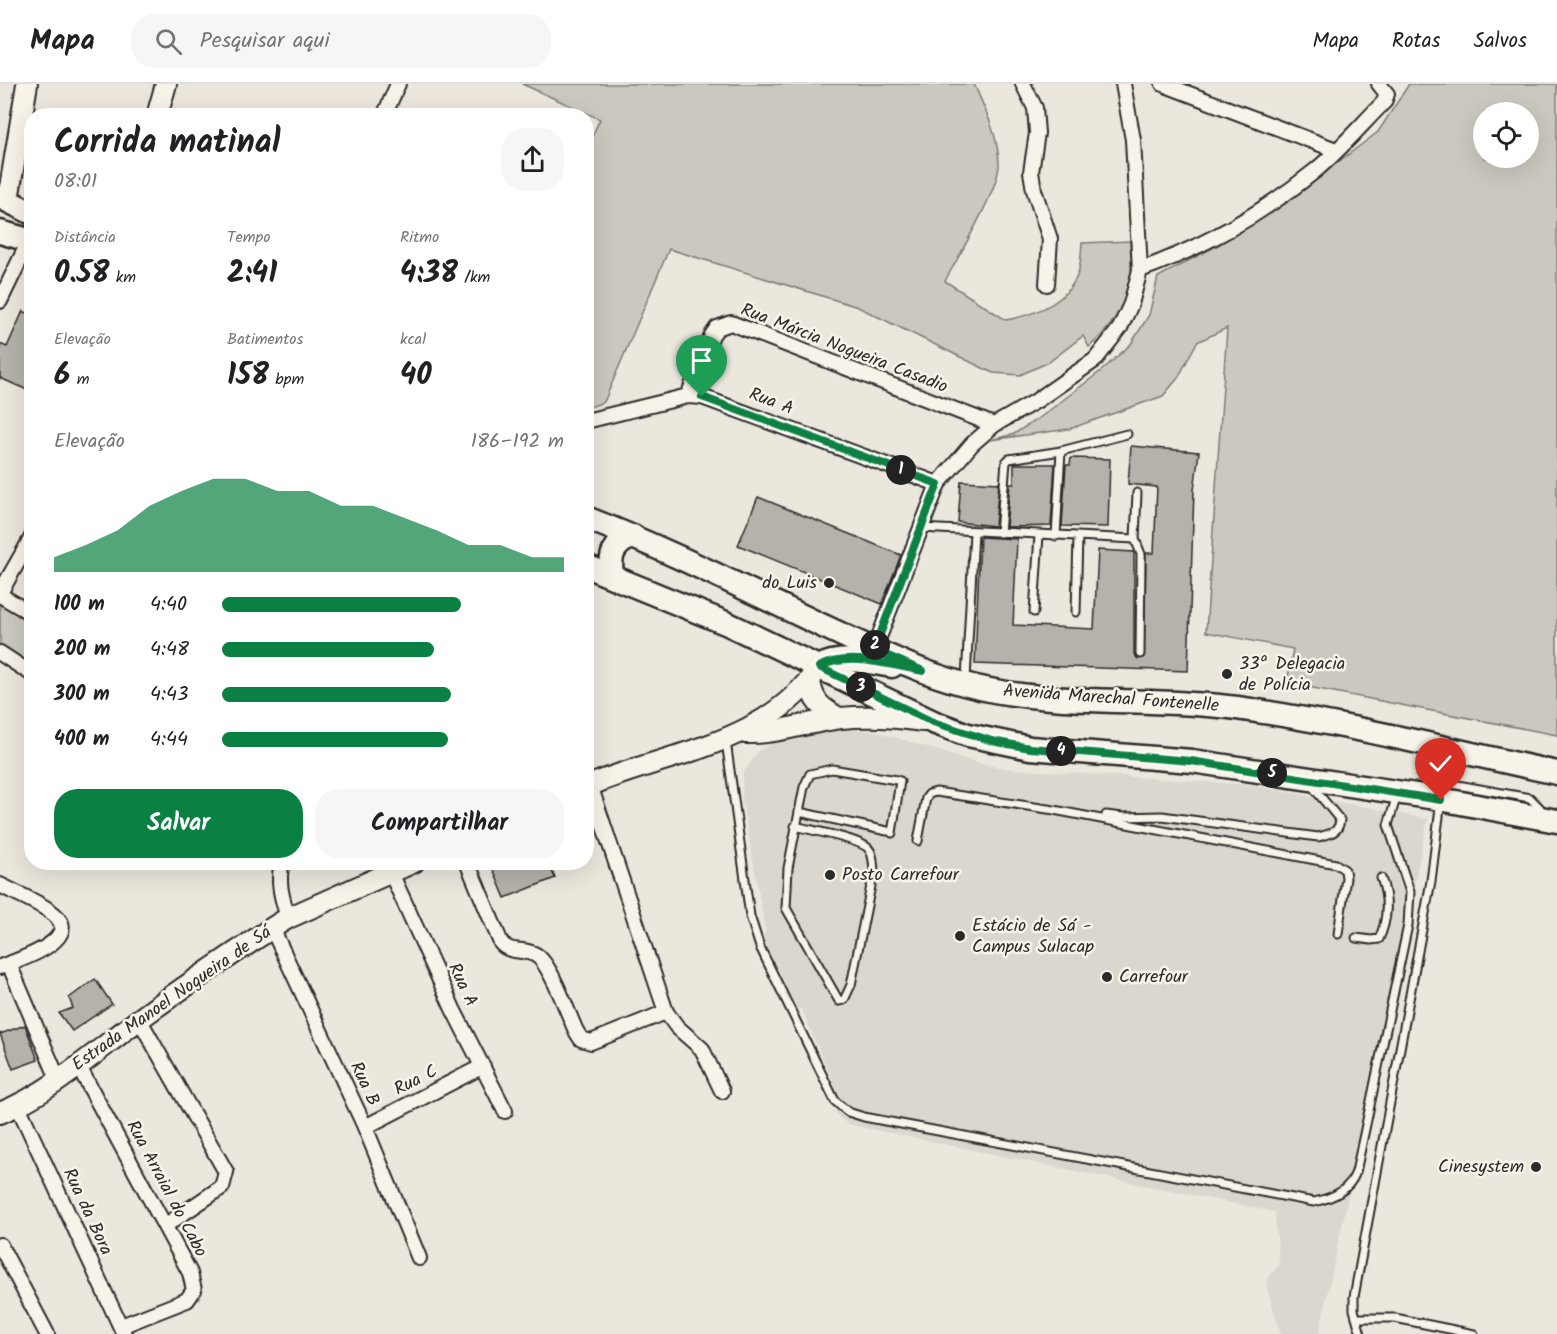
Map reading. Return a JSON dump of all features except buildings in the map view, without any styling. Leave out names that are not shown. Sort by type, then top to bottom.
[{"type":"main road","points":[[24,210],[2,200],[27,84]]},
{"type":"main road","points":[[159,108],[166,84]]},
{"type":"main road","points":[[0,232],[24,239]]},
{"type":"main road","name":"Avenida Marechal Fontenelle","points":[[594,521],[633,536],[874,650],[923,671],[965,685],[1058,698],[1135,700],[1238,708],[1331,725],[1557,773]]},
{"type":"main road","points":[[612,575],[610,563],[612,552],[616,545],[633,536]]},
{"type":"main road","points":[[594,569],[728,624],[814,674],[968,735],[1030,748],[1191,761],[1304,777],[1549,819]]},
{"type":"main road","points":[[594,784],[734,736],[784,706],[814,674],[832,662],[852,661],[923,671]]},
{"type":"main road","points":[[814,674],[813,697],[824,710],[839,718]]},
{"type":"main road","points":[[734,736],[777,731],[839,718],[897,717],[933,722]]},
{"type":"main road","name":"Estrada Manoel Nogueira de Sá","points":[[9,1109],[58,1080],[139,1019],[280,923],[397,870]]},
{"type":"street","points":[[388,108],[398,84]]},
{"type":"street","points":[[1023,84],[1035,108],[1037,133],[1031,172],[1034,190],[1050,239],[1047,284]]},
{"type":"street","points":[[874,650],[938,484],[972,444],[994,425],[1036,401],[1095,360],[1120,328],[1131,304],[1140,270],[1133,140],[1123,84]]},
{"type":"street","points":[[1163,84],[1336,150]]},
{"type":"street","points":[[1140,270],[1179,256],[1213,239],[1281,196],[1316,170],[1384,102],[1387,94],[1379,84]]},
{"type":"street","points":[[0,301],[24,253]]},
{"type":"street","name":"Rua Márcia Nogueira Casadio","points":[[688,396],[712,335],[717,327],[731,323],[994,425]]},
{"type":"street","name":"Rua A","points":[[594,419],[688,396],[712,399],[938,484]]},
{"type":"street","points":[[24,551],[0,594],[24,609]]},
{"type":"street","points":[[0,652],[24,668]]},
{"type":"street","points":[[594,803],[666,1012],[677,1027],[702,1049],[722,1090]]},
{"type":"street","name":"Rua B","points":[[280,870],[278,878],[280,923],[419,1258]]},
{"type":"street","points":[[470,870],[501,943],[511,950],[536,955],[543,961],[576,1031],[585,1041],[591,1042],[666,1012]]},
{"type":"street","name":"Rua A","points":[[391,873],[453,1009],[506,1111]]},
{"type":"street","points":[[0,885],[54,914],[62,924],[61,936],[40,950],[4,966],[58,1080]]},
{"type":"street","points":[[139,1019],[226,1172],[222,1187],[166,1225]]},
{"type":"street","name":"Rua Arraial do Cabo","points":[[78,1065],[166,1225],[194,1282],[192,1295],[187,1300],[123,1330]]},
{"type":"street","name":"Rua C","points":[[365,1127],[483,1066]]},
{"type":"street","name":"Rua da Bora","points":[[9,1109],[123,1330]]},
{"type":"street","points":[[0,1245],[47,1334]]},
{"type":"lane","points":[[1000,533],[1008,459],[1061,451],[1127,434]]},
{"type":"lane","points":[[1056,536],[1061,451]]},
{"type":"lane","points":[[1137,493],[1135,539],[1141,554],[1140,654]]},
{"type":"lane","points":[[920,528],[1135,539]]},
{"type":"lane","points":[[965,685],[974,532]]},
{"type":"lane","points":[[1034,612],[1039,535]]},
{"type":"lane","points":[[1076,612],[1078,537]]},
{"type":"lane","points":[[734,736],[750,916],[760,947],[835,1101],[848,1112],[864,1117],[1314,1202],[1330,1198],[1343,1190],[1356,1172],[1408,925],[1410,892],[1388,825],[1398,793]]},
{"type":"lane","points":[[795,826],[858,843],[869,849],[873,857],[874,871],[851,985],[844,1000],[838,1001],[786,908],[786,888],[795,826],[804,787],[810,774],[819,770],[832,769],[898,780],[889,832],[799,812]]},
{"type":"lane","points":[[1106,814],[1123,817],[1162,816],[1317,837],[1335,832],[1340,824],[1338,815],[1304,777]]},
{"type":"lane","points":[[918,841],[926,798],[929,794],[936,792],[1071,813],[1336,864],[1345,870],[1346,878],[1338,934]]},
{"type":"lane","points":[[1361,1334],[1354,1310],[1354,1297],[1431,881],[1441,800]]},
{"type":"lane","points":[[1356,938],[1379,939],[1388,896],[1382,878]]},
{"type":"lane","points":[[1357,1318],[1395,1318],[1474,1334]]},
{"type":"shaded area","points":[[522,84],[974,84],[996,142],[998,174],[986,205],[945,281],[1006,320],[1016,318],[1047,307],[1065,294],[1072,286],[1078,272],[1082,243],[1130,241],[1129,286],[1111,324],[1089,347],[1083,336],[1049,362],[1020,375],[993,373],[858,307],[669,249],[604,402],[594,406],[594,132],[600,119],[594,116],[594,108],[575,108]]},
{"type":"shaded area","points":[[1409,84],[1557,84],[1557,735],[1287,683],[1293,649],[1206,632],[1227,328],[1197,342],[1178,378],[1163,396],[1069,429],[990,440],[1014,434],[1042,416],[1101,371],[1131,344],[1149,315],[1158,277],[1220,244],[1296,194],[1378,132]]},
{"type":"shaded area","points":[[0,600],[24,614],[24,664],[0,649]]},
{"type":"shaded area","name":"Carrefour","points":[[825,727],[874,731],[982,764],[1011,769],[1252,785],[1428,819],[1319,1334],[1281,1334],[1266,1285],[1268,1278],[1279,1265],[1275,1212],[856,1126],[845,1122],[836,1114],[835,1087],[801,1008],[797,1009],[762,936],[766,933],[742,800],[743,774],[758,751],[784,737]]},
{"type":"place","name":"do Luis","points":[[829,583]]},
{"type":"place","name":"33ª Delegacia de Polícia","points":[[1227,674]]},
{"type":"place","name":"Posto Carrefour","points":[[830,875]]},
{"type":"place","name":"Estácio de Sá - Campus Sulacap","points":[[960,936]]},
{"type":"place","name":"Carrefour","points":[[1107,977]]},
{"type":"place","name":"Cinesystem","points":[[1536,1167]]},
{"type":"route","points":[[702,397],[938,484],[874,650],[923,671],[852,661],[832,662],[819,667],[933,722],[992,741],[1030,748],[1191,761],[1441,800]]}]
